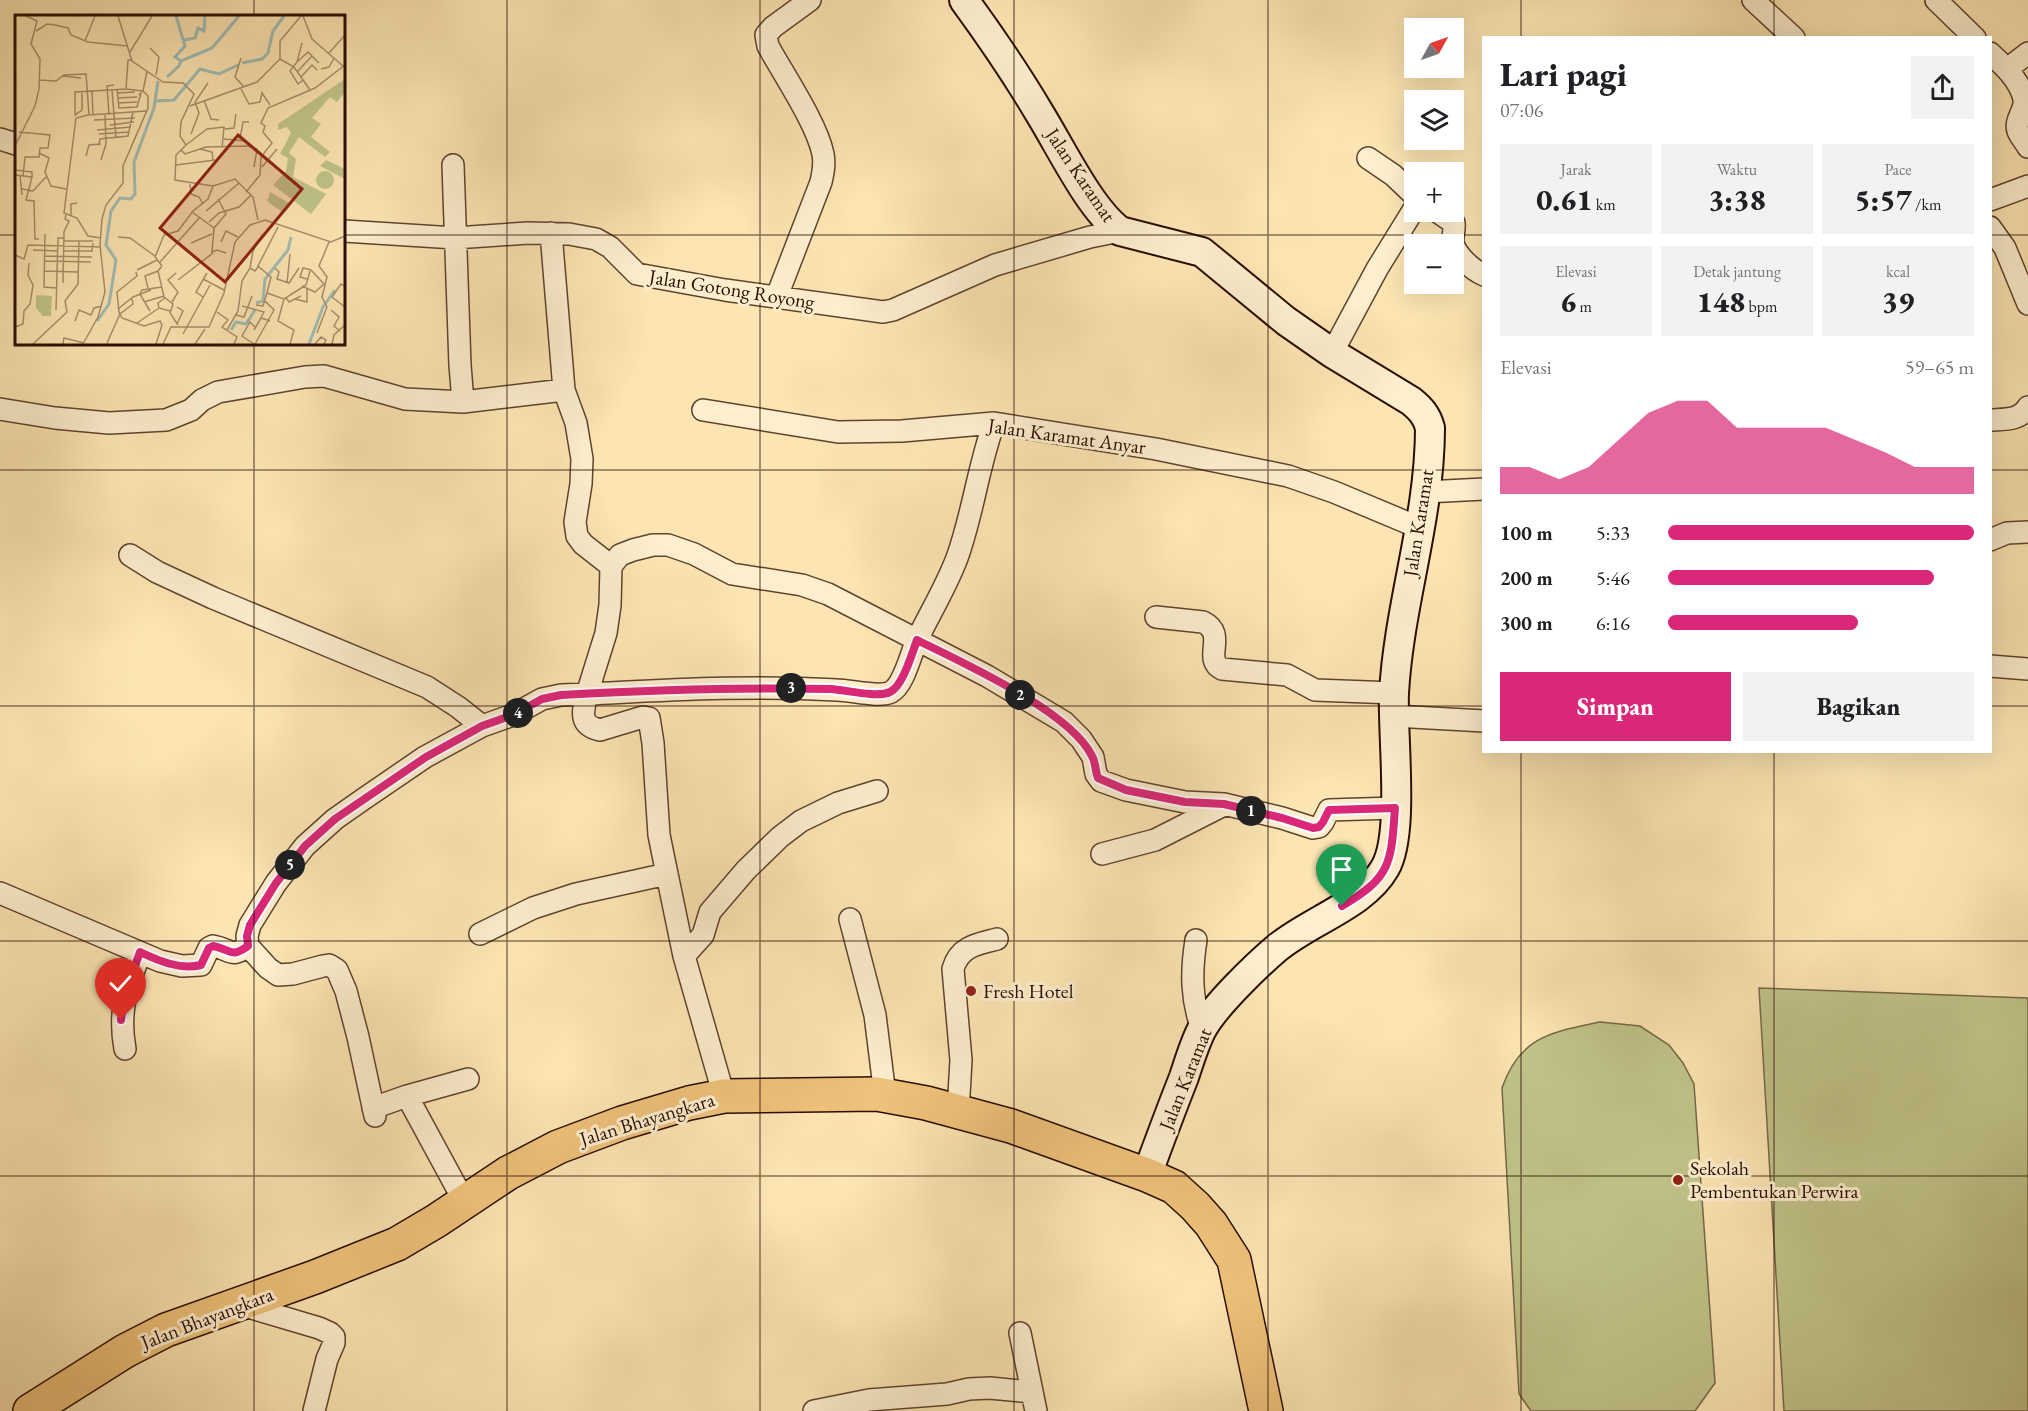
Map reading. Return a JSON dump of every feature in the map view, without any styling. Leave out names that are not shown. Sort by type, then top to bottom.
[{"type":"highway","name":"Jalan Bhayangkara","points":[[30,1411],[125,1351],[166,1330],[315,1277],[397,1244],[508,1173],[558,1147],[622,1123],[689,1103],[724,1096],[877,1094],[1011,1126],[1147,1175],[1174,1188],[1211,1224],[1234,1260],[1266,1411]]},
{"type":"street","points":[[777,296],[821,182],[824,167],[823,155],[814,130],[768,46],[766,35],[773,27],[810,0]]},
{"type":"street","points":[[1753,0],[1792,36]]},
{"type":"street","points":[[1936,0],[1973,36]]},
{"type":"street","name":"Jalan Karamat","points":[[968,1],[1096,206],[1111,224],[1120,231],[1202,252],[1268,307],[1332,353],[1422,410],[1428,419],[1430,428],[1425,492],[1404,603],[1394,704],[1395,808],[1389,861],[1373,886],[1365,893],[1296,933],[1277,948],[1227,997],[1202,1029],[1147,1175]]},
{"type":"street","points":[[2007,69],[2028,53]]},
{"type":"street","points":[[1992,55],[2007,69],[2024,99],[2024,108],[2018,120],[2017,130],[2028,147]]},
{"type":"street","points":[[0,139],[15,144]]},
{"type":"street","points":[[1368,158],[1404,186]]},
{"type":"street","points":[[453,165],[463,402]]},
{"type":"street","points":[[1992,199],[2028,186]]},
{"type":"street","points":[[1332,353],[1377,269],[1406,222]]},
{"type":"street","points":[[1453,222],[1453,243],[1456,249],[1471,267],[1482,273]]},
{"type":"street","points":[[1992,230],[2005,248],[2028,304]]},
{"type":"street","name":"Jalan Gotong Royong","points":[[345,231],[455,238],[551,233],[596,239],[610,247],[637,274],[725,290],[883,312],[893,310],[995,265],[1090,237],[1120,231]]},
{"type":"street","points":[[551,233],[564,390],[576,423],[582,459],[575,522],[577,536],[583,544],[611,566]]},
{"type":"street","points":[[0,409],[55,418],[109,423],[166,420],[191,410],[202,400],[218,392],[305,377],[324,376],[405,399],[463,402],[564,390]]},
{"type":"street","points":[[1992,420],[2000,421],[2018,416],[2028,407]]},
{"type":"street","name":"Jalan Karamat Anyar","points":[[703,410],[838,432],[914,431],[994,423],[1156,449],[1278,474],[1334,492],[1420,528]]},
{"type":"street","points":[[468,1079],[407,1096],[374,1112],[358,1037],[346,991],[337,970],[323,966],[293,974],[278,975],[268,968],[248,946],[247,936],[258,910],[305,846],[335,819],[426,757],[482,726],[513,715],[542,699],[561,695],[746,688],[838,690],[884,694],[893,691],[901,681],[917,640],[956,559],[973,510],[980,467],[994,423]]},
{"type":"street","points":[[1425,492],[1482,489]]},
{"type":"street","points":[[1992,539],[2007,532],[2028,532]]},
{"type":"street","points":[[724,1096],[684,956],[659,835],[653,743],[649,718],[643,717],[600,730],[585,722],[582,714],[606,633],[610,604],[611,566],[620,555],[653,545],[674,547],[694,554],[732,574],[802,585],[828,594],[987,676],[1064,722],[1093,757],[1096,774],[1101,781],[1126,790],[1185,802],[1224,804],[1313,828],[1319,827],[1329,810],[1395,808]]},
{"type":"street","points":[[130,555],[157,572],[213,598],[427,687],[482,726]]},
{"type":"street","points":[[1156,617],[1203,622],[1209,625],[1214,631],[1215,638],[1214,661],[1217,667],[1222,669],[1287,675],[1315,690],[1482,722]]},
{"type":"street","points":[[1992,666],[2028,669]]},
{"type":"street","points":[[684,956],[703,935],[710,912],[746,870],[780,837],[801,821],[838,803],[877,791]]},
{"type":"street","points":[[1102,854],[1155,840],[1224,804]]},
{"type":"street","points":[[480,934],[533,908],[576,894],[667,874]]},
{"type":"street","points":[[0,893],[160,961],[182,966],[197,966],[204,962],[209,948],[213,946],[232,954],[248,946]]},
{"type":"street","points":[[850,919],[875,1015],[885,1095]]},
{"type":"street","points":[[958,1112],[961,1060],[953,969],[955,961],[964,950],[997,939]]},
{"type":"street","points":[[1196,940],[1192,991],[1195,1011],[1202,1029]]},
{"type":"street","points":[[125,1049],[121,1030],[122,1008],[140,952]]},
{"type":"street","points":[[407,1096],[464,1201]]},
{"type":"street","points":[[238,1304],[319,1328],[334,1337],[314,1411]]},
{"type":"street","points":[[814,1411],[868,1400],[990,1388],[1034,1401],[1020,1333]]},
{"type":"green space","points":[[1759,988],[2028,998],[2028,1411],[1784,1411]]},
{"type":"green space","points":[[1600,1022],[1640,1026],[1669,1045],[1683,1063],[1694,1084],[1715,1383],[1695,1411],[1531,1411],[1519,1394],[1502,1088],[1509,1071],[1528,1047],[1540,1039],[1567,1029]]},
{"type":"place","name":"Fresh Hotel","points":[[971,991]]},
{"type":"place","name":"Sekolah Pembentukan Perwira","points":[[1678,1180]]},
{"type":"route","points":[[121,1020],[122,1008],[140,952],[160,961],[182,966],[201,965],[209,948],[213,946],[232,954],[238,953],[248,946],[247,936],[250,925],[258,910],[305,846],[335,819],[365,798],[426,757],[482,726],[513,715],[542,699],[561,695],[726,688],[788,688],[884,694],[893,691],[901,681],[917,640],[987,676],[1064,722],[1093,757],[1098,778],[1126,790],[1185,802],[1224,804],[1313,828],[1319,827],[1329,810],[1395,808],[1389,861],[1373,886],[1342,906]]}]
